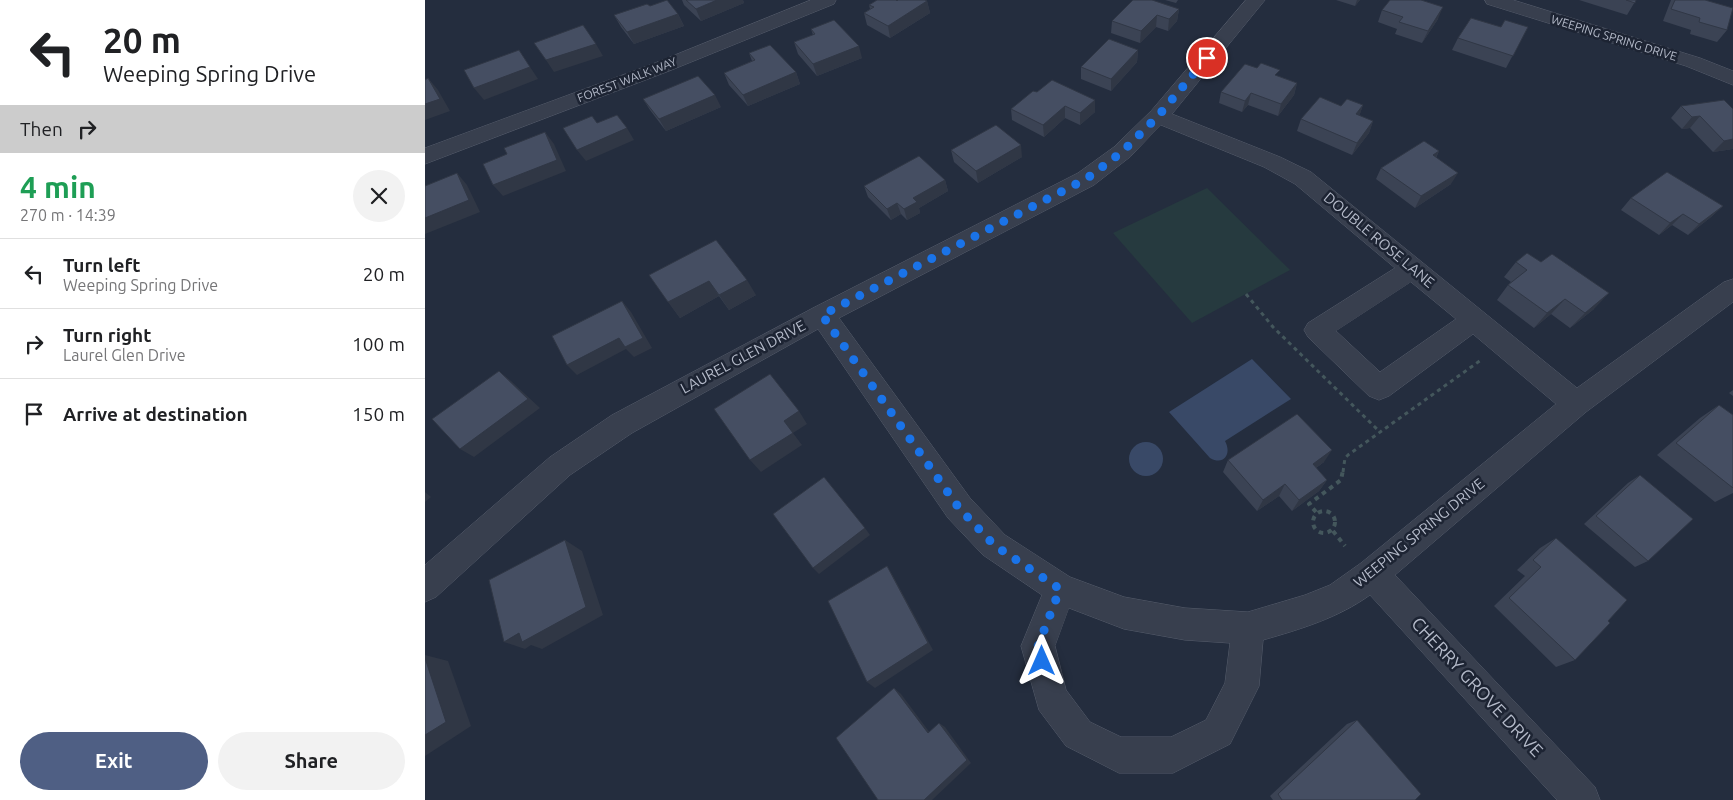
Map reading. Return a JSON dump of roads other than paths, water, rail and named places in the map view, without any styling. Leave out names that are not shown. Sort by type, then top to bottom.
[{"type":"street","name":"FOREST WALK WAY","points":[[425,156],[670,64],[827,0]]},
{"type":"street","name":"LAUREL GLEN DRIVE","points":[[425,586],[560,466],[614,429],[714,372],[1086,179],[1122,152],[1158,116],[1256,0]]},
{"type":"street","name":"WEEPING SPRING DRIVE","points":[[1494,0],[1693,62],[1733,79]]},
{"type":"street","name":"DOUBLE ROSE LANE","points":[[1158,116],[1272,162],[1303,178],[1575,404]]},
{"type":"street","points":[[1413,268],[1317,330],[1379,388],[1475,319]]},
{"type":"street","name":"WEEPING SPRING DRIVE","points":[[822,315],[959,508],[994,545],[1060,589],[1124,613],[1185,624],[1248,628],[1307,611],[1341,596],[1372,574],[1575,404],[1733,289]]},
{"type":"street","name":"CHERRY GROVE DRIVE","points":[[1372,574],[1582,800]]},
{"type":"street","points":[[1060,589],[1038,646],[1051,698],[1078,734],[1119,755],[1173,755],[1218,732],[1243,686],[1248,628]]},
{"type":"water","points":[[1252,359],[1291,399],[1225,441],[1228,450],[1227,454],[1223,460],[1215,460],[1210,458],[1169,412]]},
{"type":"water","points":[[1146,442],[1153,443],[1158,447],[1162,452],[1162,466],[1158,471],[1153,475],[1146,476],[1139,475],[1134,471],[1130,466],[1129,459],[1130,452],[1134,447],[1139,443]]}]
